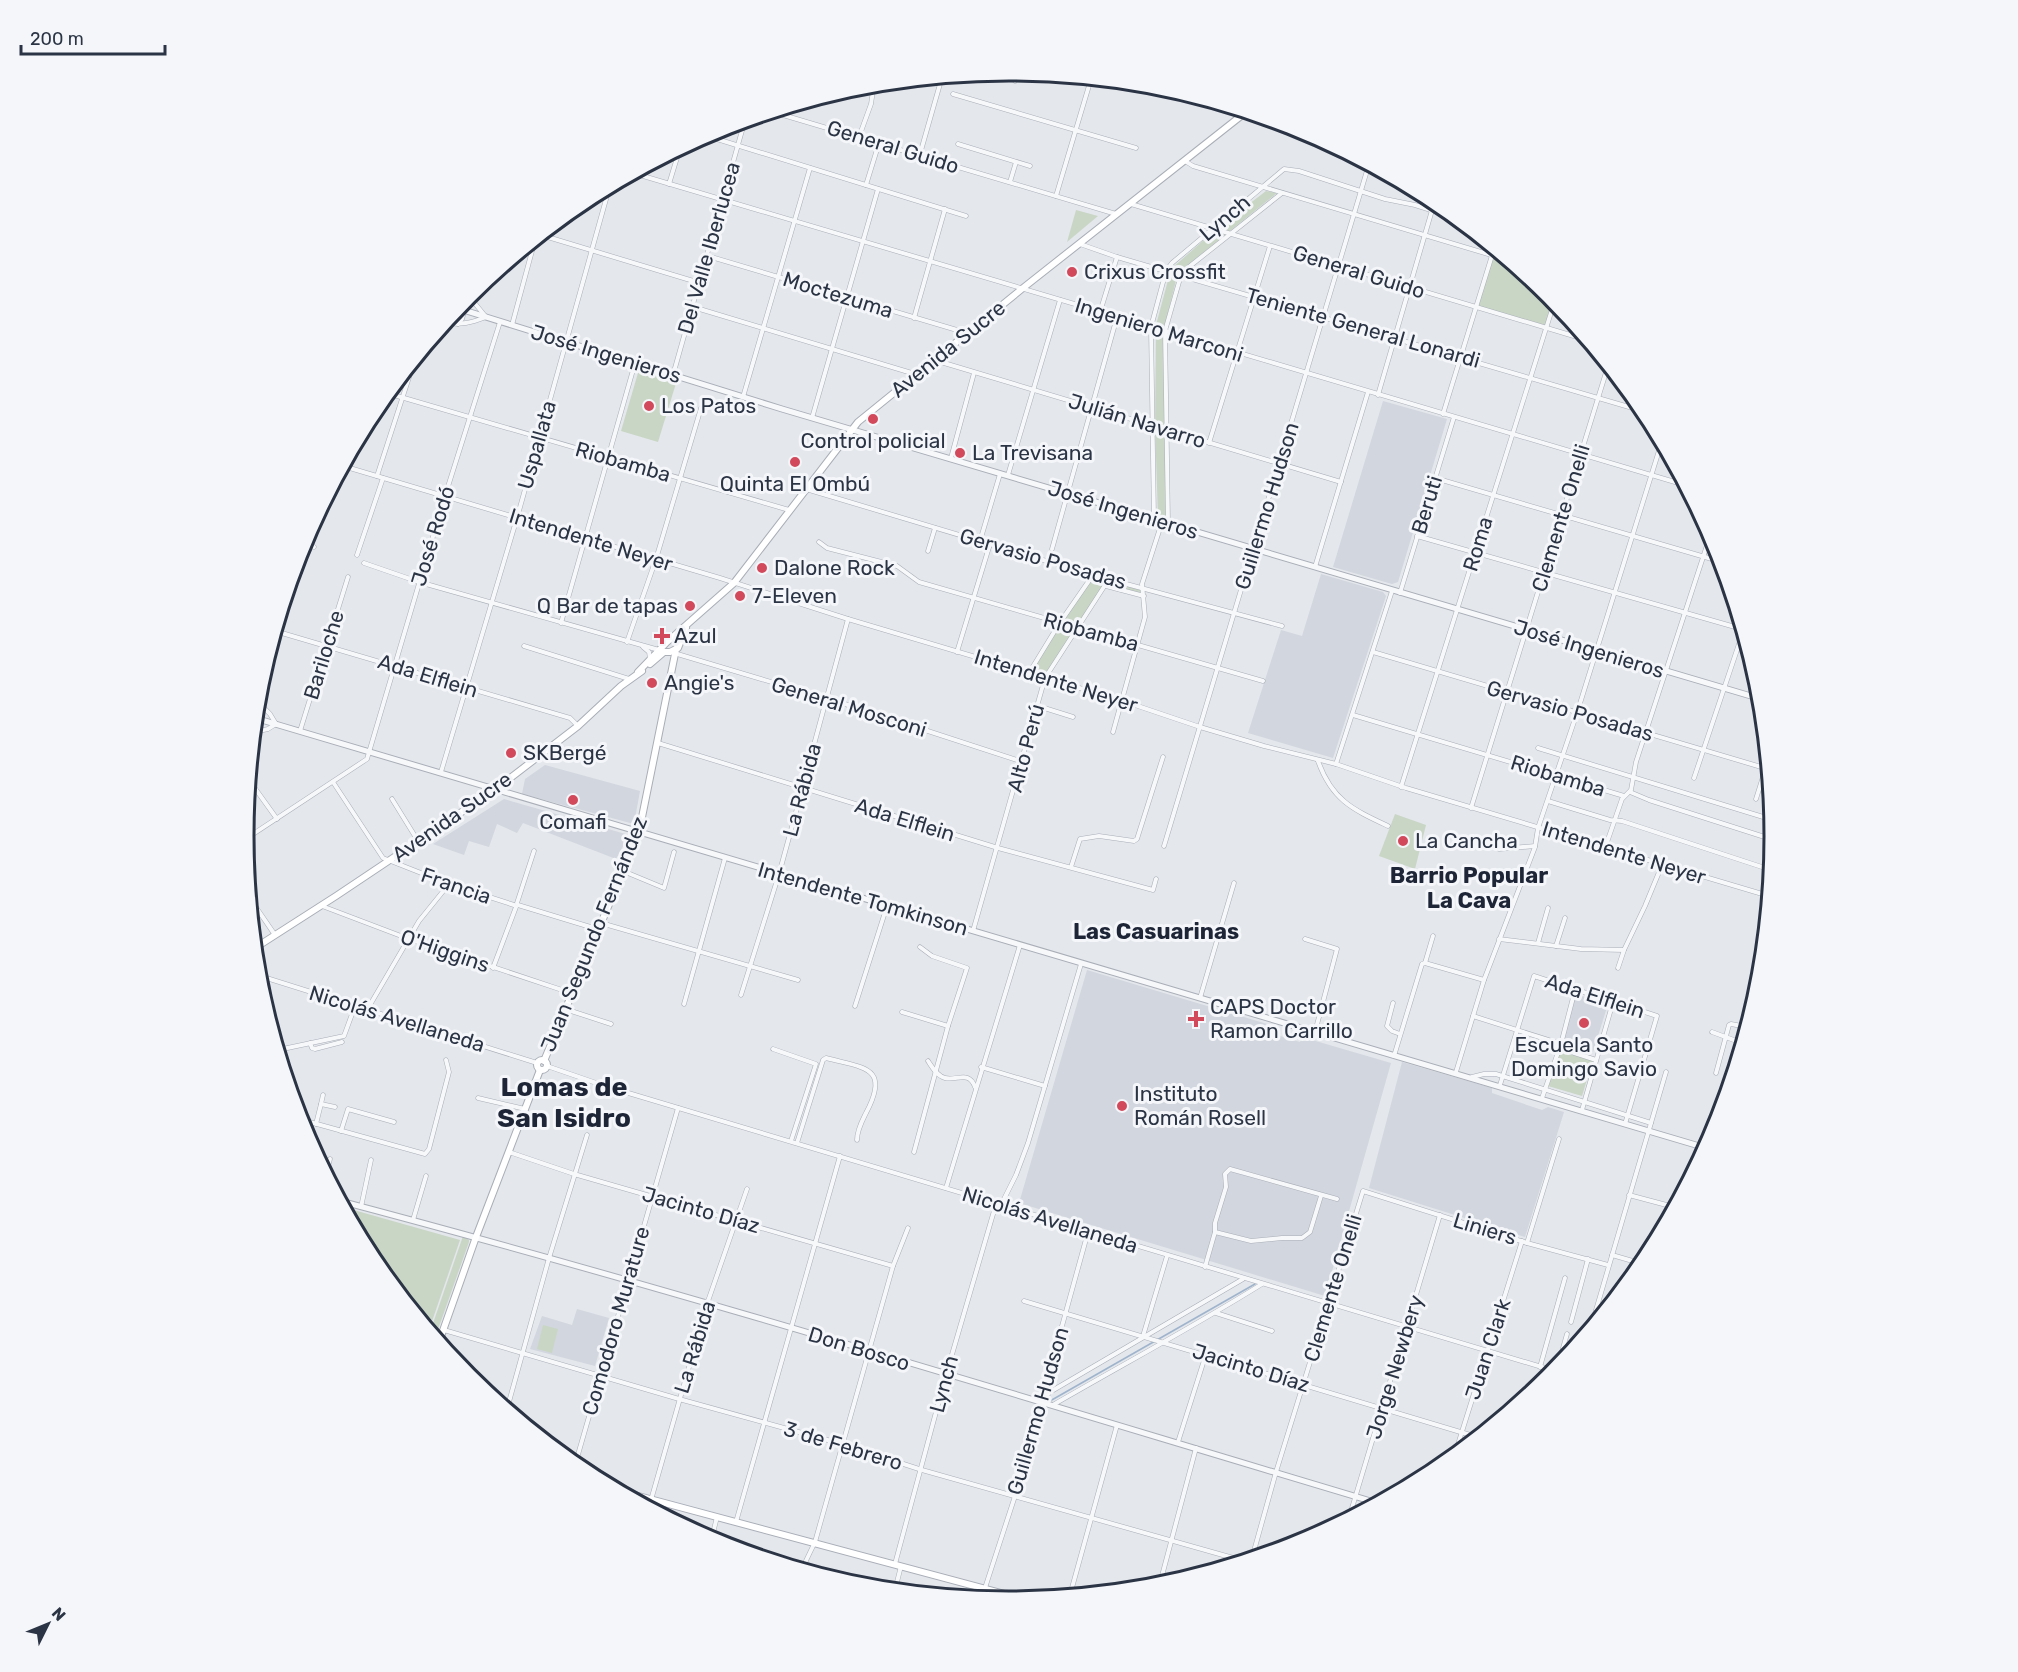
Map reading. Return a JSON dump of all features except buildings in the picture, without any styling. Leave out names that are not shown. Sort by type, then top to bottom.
[{"type":"main road","name":"Avenida Sucre","points":[[668,641],[734,583],[851,429],[1023,288],[1239,117]]},
{"type":"main road","name":"Avenida Sucre","points":[[638,672],[671,650],[687,625]]},
{"type":"main road","points":[[677,640],[671,650],[668,641],[677,640]]},
{"type":"main road","name":"Avenida Sucre","points":[[262,944],[496,789],[578,726],[650,659],[671,650]]},
{"type":"main road","name":"Juan Segundo Fernández","points":[[441,1334],[564,1009],[639,832],[673,665],[671,650]]},
{"type":"main road","points":[[646,1498],[992,1590]]},
{"type":"street","points":[[920,154],[940,85]]},
{"type":"street","points":[[1056,196],[1089,85]]},
{"type":"street","points":[[859,137],[872,94]]},
{"type":"street","points":[[953,94],[1136,148]]},
{"type":"street","name":"General Guido","points":[[786,115],[1116,214]]},
{"type":"street","name":"Del Valle Iberlucea","points":[[673,375],[742,130]]},
{"type":"street","points":[[718,139],[966,216]]},
{"type":"street","points":[[866,185],[879,142]]},
{"type":"street","points":[[958,144],[1030,166]]},
{"type":"street","points":[[669,184],[677,158]]},
{"type":"street","points":[[1184,161],[1193,166],[1491,255]]},
{"type":"street","points":[[1010,182],[1016,162]]},
{"type":"street","points":[[743,397],[810,168]]},
{"type":"street","name":"Lynch","points":[[1166,271],[1213,227],[1284,169],[1299,171],[1360,192]]},
{"type":"street","name":"Guillermo Hudson","points":[[1164,846],[1366,171]]},
{"type":"street","name":"Ingeniero Marconi","points":[[643,176],[1675,482]]},
{"type":"street","points":[[812,418],[878,189]]},
{"type":"street","points":[[1360,192],[1430,210]]},
{"type":"street","name":"Lynch","points":[[1181,275],[1282,193]]},
{"type":"street","name":"Uspallata","points":[[441,772],[517,518],[607,198]]},
{"type":"street","name":"General Guido","points":[[1130,203],[1575,336]]},
{"type":"street","points":[[914,318],[945,209]]},
{"type":"street","points":[[1378,395],[1432,211]]},
{"type":"street","points":[[549,237],[700,283]]},
{"type":"street","name":"Teniente General Lonardi","points":[[1080,244],[1117,257],[1630,407]]},
{"type":"street","points":[[1209,443],[1270,245]]},
{"type":"street","points":[[512,326],[532,251]]},
{"type":"street","name":"Moctezuma","points":[[708,256],[967,333]]},
{"type":"street","points":[[1443,414],[1492,256]]},
{"type":"street","points":[[1100,312],[1117,257]]},
{"type":"street","points":[[1154,519],[1152,327],[1166,271]]},
{"type":"street","points":[[1113,732],[1145,617],[1142,588],[1165,523],[1165,331],[1181,275]]},
{"type":"street","points":[[1008,475],[1060,300]]},
{"type":"street","points":[[454,324],[486,317],[474,303]]},
{"type":"street","points":[[693,307],[916,375]]},
{"type":"street","name":"José Ingenieros","points":[[466,311],[812,418],[1750,696]]},
{"type":"street","name":"Roma","points":[[1401,787],[1551,311]]},
{"type":"street","points":[[458,325],[463,314]]},
{"type":"street","points":[[1052,549],[1117,317]]},
{"type":"street","name":"José Rodó","points":[[370,752],[445,496],[500,322]]},
{"type":"street","name":"Julián Navarro","points":[[934,360],[1341,482]]},
{"type":"street","points":[[561,623],[635,363]]},
{"type":"street","points":[[951,458],[974,373]]},
{"type":"street","name":"Clemente Onelli","points":[[1470,808],[1606,373]]},
{"type":"street","points":[[377,476],[409,377]]},
{"type":"street","points":[[1315,567],[1368,392]]},
{"type":"street","name":"Riobamba","points":[[396,395],[789,510]]},
{"type":"street","points":[[627,642],[656,559],[700,408]]},
{"type":"street","name":"Beruti","points":[[1400,593],[1454,417]]},
{"type":"street","points":[[1456,1072],[1484,980],[1535,846],[1538,828],[1597,651],[1659,452]]},
{"type":"street","name":"Intendente Neyer","points":[[350,468],[1123,700],[1200,727],[1336,764],[1401,787],[1761,894]]},
{"type":"street","points":[[980,541],[1000,473]]},
{"type":"street","points":[[357,555],[383,478]]},
{"type":"street","points":[[1435,478],[1711,558]]},
{"type":"street","name":"Gervasio Posadas","points":[[806,489],[1093,575],[1282,626]]},
{"type":"street","points":[[928,551],[935,528]]},
{"type":"street","points":[[1417,536],[1734,628]]},
{"type":"street","name":"Riobamba","points":[[819,542],[827,548],[897,566],[919,582],[1263,681]]},
{"type":"street","points":[[957,652],[990,544]]},
{"type":"street","points":[[1605,848],[1624,796],[1630,792],[1635,777],[1636,762],[1707,547]]},
{"type":"street","name":"General Mosconi","points":[[364,563],[419,582],[627,642],[671,650],[1023,762]]},
{"type":"street","name":"Alto Perú","points":[[1029,673],[1093,575]]},
{"type":"street","name":"Bariloche","points":[[300,732],[348,577]]},
{"type":"street","name":"Alto Perú","points":[[974,931],[1045,678],[1109,579]]},
{"type":"street","name":"Gervasio Posadas","points":[[1106,586],[1144,596]]},
{"type":"street","points":[[1336,764],[1392,591]]},
{"type":"street","name":"La Rábida","points":[[741,995],[803,794],[802,789],[848,619]]},
{"type":"street","name":"Ada Elflein","points":[[282,633],[570,718],[578,726]]},
{"type":"street","points":[[1694,778],[1739,644]]},
{"type":"street","points":[[524,646],[630,680]]},
{"type":"street","points":[[642,646],[649,652],[650,659]]},
{"type":"street","name":"Gervasio Posadas","points":[[1373,652],[1760,765]]},
{"type":"street","points":[[1038,705],[1073,717]]},
{"type":"street","points":[[261,729],[276,724],[265,709]]},
{"type":"street","name":"Riobamba","points":[[1353,715],[1624,796]]},
{"type":"street","name":"Intendente Tomkinson","points":[[263,721],[1315,1033],[1500,1085],[1697,1145]]},
{"type":"street","name":"Ada Elflein","points":[[658,743],[998,848],[1153,890],[1156,879]]},
{"type":"street","points":[[1538,748],[1763,817]]},
{"type":"street","points":[[254,834],[363,762],[370,752]]},
{"type":"street","points":[[1071,867],[1080,839],[1093,836],[1136,840],[1163,758]]},
{"type":"street","points":[[1317,760],[1323,776],[1335,794],[1346,804],[1388,826]]},
{"type":"street","points":[[333,782],[379,853],[388,861]]},
{"type":"street","points":[[1756,800],[1762,783]]},
{"type":"street","points":[[256,790],[277,819]]},
{"type":"street","name":"Riobamba","points":[[1630,792],[1764,837]]},
{"type":"street","points":[[392,799],[418,842]]},
{"type":"street","points":[[1548,801],[1763,867]]},
{"type":"street","points":[[1499,849],[1535,846]]},
{"type":"street","points":[[493,968],[534,851]]},
{"type":"street","points":[[622,871],[664,888],[674,852]]},
{"type":"street","points":[[684,1004],[725,858]]},
{"type":"street","name":"Francia","points":[[388,861],[449,884],[516,905],[798,980]]},
{"type":"street","points":[[1618,968],[1662,865]]},
{"type":"street","points":[[1200,998],[1234,883]]},
{"type":"street","points":[[367,1010],[418,921],[449,884]]},
{"type":"street","name":"O'Higgins","points":[[322,905],[409,939],[571,993]]},
{"type":"street","points":[[855,1006],[887,906]]},
{"type":"street","points":[[1538,943],[1548,908]]},
{"type":"street","points":[[258,910],[275,935]]},
{"type":"street","points":[[1556,946],[1564,918]]},
{"type":"street","points":[[1394,1056],[1420,968],[1425,963],[1433,936]]},
{"type":"street","points":[[1305,939],[1337,949],[1315,1033]]},
{"type":"street","points":[[1499,939],[1556,946],[1624,950]]},
{"type":"street","points":[[946,1188],[1020,945]]},
{"type":"street","points":[[914,1152],[935,1071],[967,968],[932,957],[920,947]]},
{"type":"street","points":[[1001,1205],[1020,1164],[1081,963]]},
{"type":"street","points":[[1425,963],[1484,980]]},
{"type":"street","name":"Ada Elflein","points":[[1518,1029],[1533,976],[1657,1016],[1627,1115]]},
{"type":"street","name":"Nicolás Avellaneda","points":[[268,979],[678,1108],[1545,1368]]},
{"type":"street","points":[[1542,1098],[1560,1046],[1575,990]]},
{"type":"street","points":[[1582,1110],[1613,1002]]},
{"type":"street","points":[[1393,1003],[1387,1026],[1400,1034]]},
{"type":"street","points":[[285,1048],[344,1036],[355,1006]]},
{"type":"street","points":[[564,1009],[611,1024]]},
{"type":"street","points":[[902,1012],[948,1026]]},
{"type":"street","points":[[1473,1016],[1518,1029],[1596,1060]]},
{"type":"street","points":[[1716,1073],[1730,1024],[1739,1026]]},
{"type":"street","points":[[1500,1085],[1518,1029]]},
{"type":"street","points":[[1712,1032],[1735,1041]]},
{"type":"street","points":[[310,1043],[315,1050],[342,1042]]},
{"type":"street","points":[[773,1049],[816,1065],[791,1141]]},
{"type":"street","points":[[797,1143],[823,1060],[826,1058],[871,1072],[875,1078],[876,1091],[860,1124],[856,1140]]},
{"type":"street","points":[[310,1122],[427,1154],[449,1072],[446,1060]]},
{"type":"street","points":[[928,1061],[935,1071],[945,1078],[968,1078],[973,1081],[975,1088]]},
{"type":"street","points":[[981,1067],[1044,1086]]},
{"type":"street","points":[[1599,1307],[1608,1265],[1666,1072]]},
{"type":"street","name":"Intendente Tomkinson","points":[[1472,1077],[1489,1074],[1503,1077],[1651,1123]]},
{"type":"street","points":[[316,1124],[323,1095]]},
{"type":"street","points":[[478,1098],[525,1109]]},
{"type":"street","points":[[321,1104],[335,1107]]},
{"type":"street","name":"Comodoro Murature","points":[[578,1455],[678,1108]]},
{"type":"street","points":[[341,1131],[348,1109],[394,1122]]},
{"type":"street","points":[[1625,1124],[1627,1115]]},
{"type":"street","points":[[509,1402],[549,1258],[587,1135]]},
{"type":"street","points":[[1527,1243],[1559,1139]]},
{"type":"street","name":"Jacinto Díaz","points":[[509,1152],[574,1174],[893,1266]]},
{"type":"street","points":[[736,1522],[789,1328],[840,1156]]},
{"type":"street","points":[[329,1163],[330,1159]]},
{"type":"street","points":[[361,1207],[372,1160]]},
{"type":"street","points":[[1205,1267],[1226,1187],[1225,1174],[1230,1169],[1337,1199]]},
{"type":"street","points":[[413,1220],[426,1176]]},
{"type":"street","name":"La Rábida","points":[[651,1499],[707,1304],[747,1189]]},
{"type":"street","name":"Clemente Onelli","points":[[1254,1550],[1363,1191]]},
{"type":"street","name":"Liniers","points":[[1363,1191],[1527,1243],[1608,1265]]},
{"type":"street","points":[[1629,1195],[1667,1206]]},
{"type":"street","points":[[1215,1232],[1251,1241],[1302,1238],[1310,1232],[1321,1196]]},
{"type":"street","name":"Don Bosco","points":[[350,1204],[476,1237],[707,1304],[1178,1442],[1367,1500]]},
{"type":"street","name":"Lynch","points":[[896,1582],[898,1565],[946,1375],[996,1204]]},
{"type":"street","name":"Jorge Newbery","points":[[1352,1508],[1440,1215]]},
{"type":"street","points":[[805,1562],[815,1542],[893,1266],[908,1228]]},
{"type":"street","name":"Guillermo Hudson","points":[[983,1588],[1014,1496],[1089,1232]]},
{"type":"street","name":"Juan Clark","points":[[1458,1443],[1522,1241]]},
{"type":"street","points":[[1612,1255],[1633,1261]]},
{"type":"street","points":[[1146,1337],[1167,1256]]},
{"type":"street","points":[[1571,1322],[1588,1259]]},
{"type":"street","points":[[1540,1367],[1565,1278]]},
{"type":"street","points":[[1041,1402],[1050,1392],[1243,1279]]},
{"type":"street","points":[[1053,1406],[1160,1341],[1215,1313],[1262,1284]]},
{"type":"street","name":"Jacinto Díaz","points":[[1024,1301],[1469,1435]]},
{"type":"street","points":[[1215,1313],[1272,1331]]},
{"type":"street","name":"3 de Febrero","points":[[443,1329],[679,1399],[843,1444],[922,1470],[1231,1557]]},
{"type":"street","points":[[1562,1350],[1567,1334]]},
{"type":"street","points":[[1178,1442],[1206,1354]]},
{"type":"street","points":[[1072,1588],[1118,1425]]},
{"type":"street","points":[[1162,1575],[1196,1448]]},
{"type":"street","points":[[713,1531],[717,1517]]},
{"type":"shaded area","points":[[1383,401],[1447,419],[1398,582],[1392,584],[1333,567]]},
{"type":"shaded area","points":[[1321,574],[1383,592],[1386,596],[1333,758],[1248,733],[1281,630],[1302,636]]},
{"type":"shaded area","points":[[545,765],[640,791],[634,824],[522,794],[525,779]]},
{"type":"shaded area","points":[[504,799],[629,835],[616,859],[523,823],[517,833],[497,824],[489,847],[469,841],[464,855],[433,844]]},
{"type":"shaded area","points":[[1087,970],[1274,1026],[1273,1033],[1283,1037],[1300,1042],[1302,1037],[1391,1063],[1325,1296],[1019,1203]]},
{"type":"shaded area","name":"Escuela Santo Domingo Savio","points":[[1576,994],[1608,1004],[1593,1052],[1561,1042]]},
{"type":"shaded area","points":[[1402,1062],[1492,1088],[1492,1093],[1542,1110],[1548,1107],[1564,1112],[1525,1237],[1369,1188]]},
{"type":"shaded area","points":[[577,1309],[609,1318],[595,1366],[530,1349],[542,1316],[572,1325]]},
{"type":"green space","points":[[1266,191],[1277,193],[1178,273],[1164,328],[1166,521],[1158,518],[1155,425],[1156,325],[1171,269],[1214,231]]},
{"type":"green space","points":[[1076,210],[1098,216],[1067,242]]},
{"type":"green space","points":[[1492,256],[1551,311],[1546,327],[1476,307]]},
{"type":"green space","name":"Los Patos","points":[[641,370],[677,380],[658,442],[621,431],[638,373]]},
{"type":"green space","points":[[1093,575],[1142,588],[1144,596],[1106,586],[1045,678],[1029,673]]},
{"type":"green space","name":"La Cancha","points":[[1395,814],[1426,825],[1415,869],[1379,856]]},
{"type":"green space","points":[[1560,1046],[1594,1057],[1582,1096],[1548,1086]]},
{"type":"green space","points":[[353,1210],[460,1240],[432,1322],[381,1255]]},
{"type":"green space","points":[[463,1236],[469,1242],[438,1330],[433,1324]]},
{"type":"green space","points":[[543,1325],[558,1329],[552,1353],[537,1349]]},
{"type":"waterway","points":[[1050,1401],[1255,1284]]},
{"type":"place","name":"Crixus Crossfit","points":[[1072,272]]},
{"type":"place","name":"Los Patos","points":[[649,406]]},
{"type":"place","name":"Control policial","points":[[873,419]]},
{"type":"place","name":"La Trevisana","points":[[960,453]]},
{"type":"place","name":"Quinta El Ombú","points":[[795,462]]},
{"type":"place","name":"Dalone Rock","points":[[762,568]]},
{"type":"place","name":"7-Eleven","points":[[740,596]]},
{"type":"place","name":"Q Bar de tapas","points":[[690,606]]},
{"type":"place","name":"Azul","points":[[662,636]]},
{"type":"place","name":"Angie's","points":[[652,683]]},
{"type":"place","name":"SKBergé","points":[[511,753]]},
{"type":"place","name":"Comafi","points":[[573,800]]},
{"type":"place","name":"La Cancha","points":[[1403,841]]},
{"type":"place","name":"CAPS Doctor Ramon Carrillo","points":[[1196,1019]]},
{"type":"place","name":"Escuela Santo Domingo Savio","points":[[1584,1023]]},
{"type":"place","name":"Instituto Román Rosell","points":[[1122,1106]]},
{"type":"district","name":"Barrio Popular La Cava","points":[[1469,888]]},
{"type":"district","name":"Las Casuarinas","points":[[1156,931]]},
{"type":"district","name":"Lomas de San Isidro","points":[[564,1102]]}]
